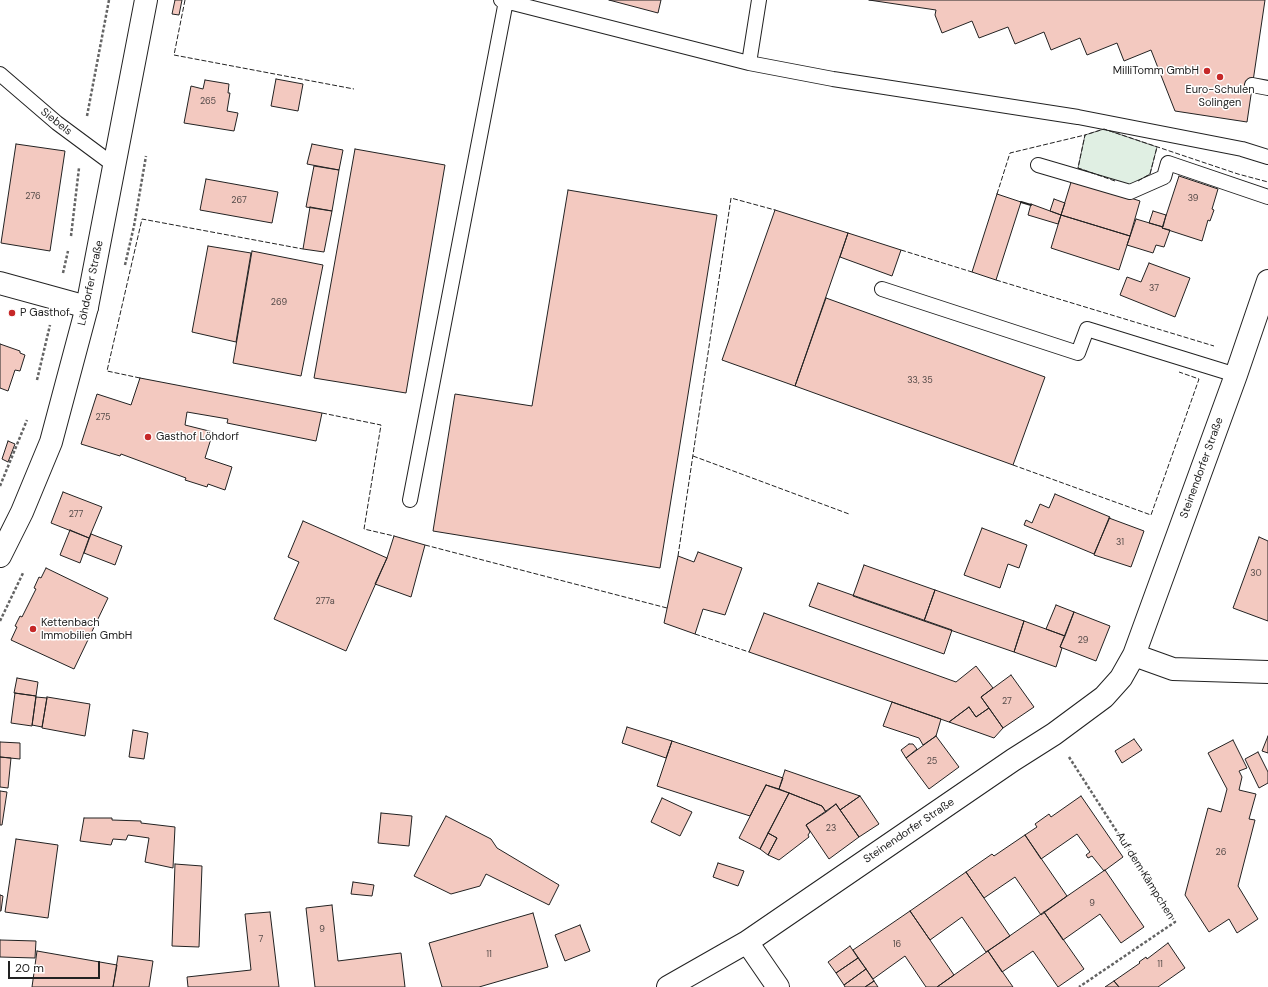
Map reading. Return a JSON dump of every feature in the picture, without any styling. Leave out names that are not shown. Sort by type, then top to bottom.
[{"type":"street","name":"Löhdorfer Straße","points":[[0,556],[22,512],[51,442],[87,307],[146,0]]},
{"type":"street","name":"Steinendorfer Straße","points":[[668,987],[747,942],[1013,760],[1054,734],[1104,697],[1121,678],[1134,655],[1236,375],[1268,281]]},
{"type":"street","points":[[0,283],[87,307]]},
{"type":"street","points":[[1134,655],[1173,669],[1268,672]]},
{"type":"street","points":[[747,942],[778,987]]},
{"type":"lane","points":[[749,63],[759,0]]},
{"type":"lane","points":[[410,500],[504,1],[749,63],[833,79],[1078,117],[1242,149],[1268,157]]},
{"type":"lane","name":"Siebels","points":[[0,74],[57,123],[115,166]]},
{"type":"lane","points":[[1252,85],[1268,88]]},
{"type":"lane","points":[[1038,165],[1130,192],[1164,177],[1168,162],[1268,197]]},
{"type":"lane","points":[[882,289],[1078,353],[1087,329],[1236,375]]},
{"type":"path","points":[[70,242],[83,142],[109,0]]},
{"type":"path","points":[[36,386],[68,249]]},
{"type":"path","points":[[0,486],[29,414]]},
{"type":"path","name":"Auf dem Kämpchen","points":[[1054,734],[1175,922],[1079,987]]},
{"type":"green space","points":[[1104,129],[1157,147],[1150,174],[1130,186],[1078,168],[1085,135]]},
{"type":"building","points":[[175,0],[182,0],[179,15],[172,14]]},
{"type":"building","points":[[609,0],[661,0],[658,13]]},
{"type":"building","name":"MilliTomm GmbH","points":[[869,0],[1265,0],[1247,122],[1175,111],[1151,50],[1124,61],[1117,43],[1087,55],[1080,38],[1051,50],[1044,32],[1015,44],[1008,27],[979,38],[972,21],[942,33],[935,15],[936,10]]},
{"type":"building","points":[[276,79],[303,84],[298,111],[271,106]]},
{"type":"building","points":[[205,80],[229,84],[228,93],[230,93],[227,111],[238,113],[234,131],[184,123],[191,86],[203,89]]},
{"type":"building","points":[[16,144],[65,151],[50,251],[1,243]]},
{"type":"building","points":[[312,144],[343,150],[339,170],[307,164]]},
{"type":"building","points":[[355,149],[445,165],[406,393],[314,378]]},
{"type":"building","points":[[314,166],[339,170],[332,211],[306,207]]},
{"type":"building","points":[[1179,176],[1218,189],[1212,209],[1214,210],[1210,221],[1208,220],[1202,241],[1162,228]]},
{"type":"building","points":[[206,179],[278,192],[272,223],[200,210]]},
{"type":"building","points":[[1072,179],[1140,201],[1130,236],[1061,215]]},
{"type":"building","points":[[568,190],[717,215],[660,568],[433,531],[455,394],[532,406]]},
{"type":"building","points":[[997,194],[1021,202],[996,280],[972,272]]},
{"type":"building","points":[[1054,199],[1065,203],[1061,215],[1050,211]]},
{"type":"building","points":[[1031,204],[1061,215],[1058,224],[1028,215]]},
{"type":"building","points":[[310,207],[332,211],[324,252],[303,249]]},
{"type":"building","points":[[775,210],[848,233],[795,386],[722,360]]},
{"type":"building","points":[[1153,211],[1166,215],[1163,227],[1149,223]]},
{"type":"building","points":[[1061,215],[1130,236],[1119,270],[1051,248]]},
{"type":"building","points":[[1136,219],[1170,230],[1164,247],[1156,245],[1153,253],[1127,245]]},
{"type":"building","points":[[848,233],[901,250],[892,276],[840,257]]},
{"type":"building","points":[[208,246],[251,253],[236,342],[192,332]]},
{"type":"building","points":[[252,251],[323,265],[301,376],[233,363]]},
{"type":"building","points":[[1149,263],[1190,278],[1175,317],[1120,295],[1127,277],[1141,282]]},
{"type":"building","points":[[826,298],[1045,377],[1013,465],[795,386]]},
{"type":"building","points":[[0,344],[20,351],[20,353],[25,355],[20,371],[15,370],[8,391],[0,388]]},
{"type":"building","name":"Gasthof Löhdorf","points":[[140,378],[322,413],[316,441],[227,423],[228,419],[187,412],[185,425],[213,432],[205,458],[232,467],[225,490],[208,484],[207,487],[185,480],[186,478],[121,454],[120,456],[81,444],[97,394],[131,405]]},
{"type":"building","points":[[8,441],[15,444],[8,462],[2,459]]},
{"type":"building","points":[[63,492],[102,507],[89,538],[51,523]]},
{"type":"building","points":[[1055,494],[1110,517],[1094,554],[1024,525],[1026,520],[1032,523],[1040,504],[1049,508]]},
{"type":"building","points":[[1109,518],[1144,531],[1131,567],[1094,555]]},
{"type":"building","points":[[303,521],[387,558],[346,651],[274,619],[299,562],[288,557]]},
{"type":"building","points":[[982,528],[1027,545],[1019,568],[1008,564],[1000,588],[964,575]]},
{"type":"building","points":[[70,530],[89,538],[80,563],[60,555]]},
{"type":"building","points":[[91,534],[122,546],[115,565],[84,553]]},
{"type":"building","points":[[394,536],[425,545],[411,597],[375,584],[387,558]]},
{"type":"building","points":[[1259,537],[1268,541],[1268,621],[1233,608]]},
{"type":"building","points":[[698,552],[742,568],[725,615],[703,609],[695,634],[664,623],[678,556],[694,562]]},
{"type":"building","points":[[864,565],[935,590],[924,621],[853,596]]},
{"type":"building","points":[[46,568],[108,598],[74,669],[11,640],[17,627],[15,626],[20,616],[22,617],[36,589],[34,588],[39,577],[41,578]]},
{"type":"building","points":[[818,583],[952,630],[944,654],[809,606]]},
{"type":"building","points":[[935,590],[1024,621],[1014,652],[924,621]]},
{"type":"building","points":[[1056,605],[1074,612],[1065,636],[1046,629]]},
{"type":"building","points":[[1074,612],[1110,626],[1096,661],[1060,647]]},
{"type":"building","points":[[764,613],[956,682],[976,666],[993,688],[981,697],[989,708],[976,717],[969,707],[949,722],[749,652]]},
{"type":"building","points":[[1024,621],[1065,636],[1060,647],[1062,648],[1056,667],[1014,652]]},
{"type":"building","points":[[1011,675],[1034,707],[1003,728],[981,697]]},
{"type":"building","points":[[17,678],[38,682],[36,696],[14,693]]},
{"type":"building","points":[[15,693],[36,696],[32,726],[11,723]]},
{"type":"building","points":[[36,697],[47,698],[42,727],[32,725]]},
{"type":"building","points":[[47,697],[90,704],[85,736],[42,728]]},
{"type":"building","points":[[892,702],[941,719],[936,736],[923,745],[919,738],[883,726]]},
{"type":"building","points":[[969,707],[976,717],[989,708],[1003,728],[994,738],[949,722]]},
{"type":"building","points":[[627,727],[672,741],[666,758],[622,743]]},
{"type":"building","points":[[133,730],[148,733],[144,759],[129,757]]},
{"type":"building","points":[[936,736],[959,767],[929,789],[906,758]]},
{"type":"building","points":[[1268,736],[1268,753],[1262,751]]},
{"type":"building","points":[[1134,739],[1142,750],[1122,763],[1115,751]]},
{"type":"building","points":[[1233,740],[1247,768],[1239,771],[1242,777],[1239,790],[1256,794],[1249,819],[1255,820],[1238,886],[1258,919],[1237,933],[1229,919],[1209,932],[1185,895],[1208,808],[1221,812],[1227,789],[1208,753]]},
{"type":"building","points":[[672,741],[783,778],[779,789],[766,785],[750,816],[657,786]]},
{"type":"building","points":[[0,742],[20,743],[20,759],[0,757]]},
{"type":"building","points":[[909,744],[913,744],[917,749],[906,758],[901,750]]},
{"type":"building","points":[[1258,752],[1268,772],[1268,783],[1259,788],[1245,759]]},
{"type":"building","points":[[0,757],[11,758],[8,788],[0,787]]},
{"type":"building","points":[[785,770],[860,796],[840,810],[836,804],[826,812],[822,806],[779,789]]},
{"type":"building","points":[[766,785],[789,793],[760,849],[739,838]]},
{"type":"building","points":[[0,791],[7,792],[2,825],[0,825]]},
{"type":"building","points":[[789,793],[822,806],[826,812],[806,825],[810,832],[808,835],[809,837],[779,860],[768,855],[777,838],[768,833]]},
{"type":"building","points":[[860,796],[879,824],[859,837],[840,810]]},
{"type":"building","points":[[1081,796],[1123,857],[1104,871],[1092,856],[1088,858],[1086,855],[1090,852],[1077,834],[1041,859],[1025,835],[1037,827],[1035,824],[1049,814],[1051,817]]},
{"type":"building","points":[[662,798],[692,812],[680,836],[651,822]]},
{"type":"building","points":[[836,804],[859,837],[829,859],[806,825]]},
{"type":"building","points":[[381,813],[412,816],[409,846],[378,843]]},
{"type":"building","points":[[446,816],[491,839],[497,848],[559,885],[549,905],[486,874],[480,886],[451,894],[414,876]]},
{"type":"building","points":[[84,818],[112,818],[112,820],[141,821],[141,823],[175,827],[173,868],[145,862],[149,838],[128,835],[126,840],[113,839],[111,845],[80,841]]},
{"type":"building","points":[[768,833],[777,838],[768,855],[760,849]]},
{"type":"building","points":[[1025,835],[1067,896],[1041,915],[1015,877],[984,898],[966,872],[992,854],[994,856]]},
{"type":"building","points":[[16,839],[58,845],[48,918],[5,912]]},
{"type":"building","points":[[718,863],[744,871],[738,886],[713,877]]},
{"type":"building","points":[[175,864],[202,866],[199,947],[172,946]]},
{"type":"building","points":[[1105,870],[1144,927],[1121,943],[1100,914],[1063,940],[1044,912]]},
{"type":"building","points":[[966,872],[1010,936],[986,952],[962,917],[930,940],[910,911]]},
{"type":"building","points":[[353,882],[374,885],[372,896],[351,894]]},
{"type":"building","points":[[0,895],[3,896],[1,911],[0,911]]},
{"type":"building","points":[[332,905],[338,961],[401,953],[405,987],[315,987],[306,908]]},
{"type":"building","points":[[910,911],[954,975],[937,987],[926,987],[905,956],[873,979],[853,950]]},
{"type":"building","points":[[270,912],[279,987],[188,987],[187,977],[251,970],[245,914]]},
{"type":"building","points":[[1044,912],[1084,969],[1058,987],[1033,951],[1002,972],[988,951]]},
{"type":"building","points":[[533,913],[548,967],[479,987],[442,987],[429,943]]},
{"type":"building","points":[[580,925],[590,951],[565,961],[555,935]]},
{"type":"building","points":[[0,940],[36,941],[35,958],[0,957]]},
{"type":"building","points":[[1168,943],[1185,968],[1158,987],[1119,987],[1114,981],[1146,957],[1147,959]]},
{"type":"building","points":[[850,946],[858,958],[836,973],[828,962]]},
{"type":"building","points":[[37,951],[117,965],[113,987],[32,987]]},
{"type":"building","points":[[988,951],[1013,987],[937,987]]},
{"type":"building","points":[[118,956],[153,961],[149,987],[113,987]]},
{"type":"building","points":[[858,958],[866,969],[844,985],[836,973]]},
{"type":"building","points":[[866,969],[874,981],[865,987],[845,987],[844,985]]},
{"type":"building","points":[[874,981],[878,987],[865,987]]},
{"type":"building","points":[[1114,981],[1119,987],[1105,987]]},
{"type":"fence","points":[[185,0],[174,55],[354,89]]},
{"type":"fence","points":[[1115,181],[1078,168],[1085,135],[1104,129],[1238,174],[1268,182]]},
{"type":"fence","points":[[997,194],[1010,153],[1085,135]]},
{"type":"fence","points":[[1138,181],[1150,174],[1157,147]]},
{"type":"fence","points":[[678,556],[731,198],[775,210]]},
{"type":"fence","points":[[140,378],[107,371],[142,219],[303,249]]},
{"type":"fence","points":[[901,250],[972,272]]},
{"type":"fence","points":[[996,280],[1214,346]]},
{"type":"fence","points":[[1013,465],[1151,515],[1199,379],[1179,372]]},
{"type":"fence","points":[[322,413],[381,425],[364,529],[394,536]]},
{"type":"fence","points":[[693,456],[849,514]]},
{"type":"fence","points":[[425,545],[667,608]]},
{"type":"fence","points":[[695,634],[749,652]]},
{"type":"wall","points":[[1021,202],[1031,205]]},
{"type":"place","name":"MilliTomm GmbH","points":[[1207,71]]},
{"type":"place","name":"Euro-Schulen Solingen","points":[[1220,77]]},
{"type":"place","name":"P Gasthof","points":[[12,313]]},
{"type":"place","name":"Gasthof Löhdorf","points":[[148,437]]},
{"type":"place","name":"Kettenbach Immobilien GmbH","points":[[33,629]]}]
